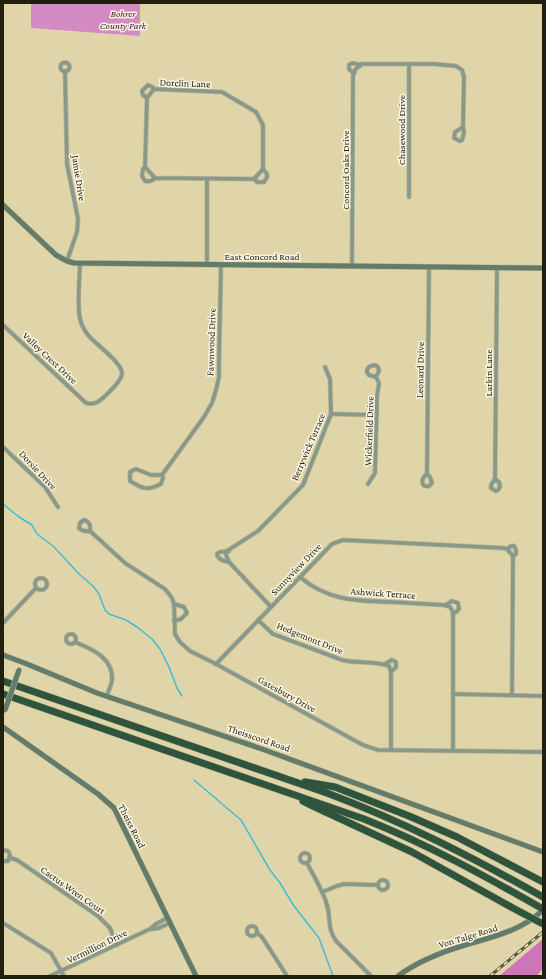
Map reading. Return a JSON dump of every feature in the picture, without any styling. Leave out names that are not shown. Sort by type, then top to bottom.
[{"type":"highway","points":[[3,682],[348,801],[412,828],[475,859],[543,897]]},
{"type":"highway","points":[[3,694],[364,819],[449,857],[523,897],[543,910]]},
{"type":"highway","points":[[284,778],[335,787],[388,807],[457,837],[543,882]]},
{"type":"highway","points":[[291,793],[315,808],[412,852],[543,924]]},
{"type":"street","name":"Concord Oaks Drive","points":[[352,266],[354,74],[349,69],[349,65],[352,63],[360,66],[361,64],[434,64],[456,66],[462,70],[464,77],[464,127]]},
{"type":"street","name":"Chasewood Drive","points":[[409,197],[410,64]]},
{"type":"street","points":[[354,74],[355,70],[360,66]]},
{"type":"street","name":"Jamie Drive","points":[[65,71],[67,164],[78,219],[77,232],[67,261]]},
{"type":"street","points":[[147,98],[142,91],[145,87],[148,86],[154,89]]},
{"type":"street","name":"Dorclin Lane","points":[[154,89],[222,92],[256,112],[262,125],[263,169],[268,174],[264,182],[257,182],[254,179],[155,178],[150,182],[145,181],[142,176],[142,172],[145,167],[147,98],[154,89]]},
{"type":"street","points":[[145,167],[155,178]]},
{"type":"street","points":[[254,179],[263,169]]},
{"type":"street","points":[[207,179],[207,265]]},
{"type":"street","name":"East Concord Road","points":[[3,205],[60,258],[67,261],[80,263],[543,268]]},
{"type":"street","name":"Valley Crest Drive","points":[[3,325],[86,403],[96,403],[101,399],[122,375],[119,366],[88,336],[80,321],[80,263]]},
{"type":"street","name":"Fawnwood Drive","points":[[162,475],[151,475],[136,469],[130,472],[130,481],[143,489],[154,488],[161,484],[163,478],[162,475],[204,417],[212,403],[219,377],[221,265]]},
{"type":"street","name":"Leonard Drive","points":[[427,474],[429,267]]},
{"type":"street","name":"Larkin Lane","points":[[496,479],[497,268]]},
{"type":"street","name":"Berrywick Terrace","points":[[271,607],[229,562],[222,560],[217,554],[228,551],[258,531],[303,485],[331,414],[330,380],[325,367]]},
{"type":"street","name":"Wickerfield Drive","points":[[368,484],[375,473],[379,383],[376,377]]},
{"type":"street","points":[[331,414],[377,414]]},
{"type":"street","name":"Dorsie Drive","points":[[3,447],[45,487],[58,507]]},
{"type":"street","points":[[90,531],[125,563],[165,589],[172,598],[174,604],[184,607],[187,613],[181,619],[174,621]]},
{"type":"street","name":"Sunnyview Drive","points":[[216,664],[332,544],[343,540],[507,549]]},
{"type":"street","points":[[512,695],[513,556],[516,554],[516,550],[514,546],[511,546],[507,549],[513,556]]},
{"type":"street","points":[[228,551],[226,555],[229,562]]},
{"type":"street","name":"Ashwick Terrace","points":[[300,577],[309,584],[330,594],[349,600],[446,605],[452,601],[458,603],[459,608],[453,614],[452,751]]},
{"type":"street","points":[[3,623],[36,588]]},
{"type":"street","name":"Gatesbury Drive","points":[[174,604],[175,634],[180,642],[190,651],[363,745],[378,750],[543,752]]},
{"type":"street","points":[[446,605],[450,607],[453,614]]},
{"type":"street","name":"Hedgemont Drive","points":[[258,620],[273,634],[348,662],[385,664],[392,660],[396,662],[396,666],[391,672],[391,750]]},
{"type":"street","points":[[75,642],[99,654],[110,668],[112,682],[107,696]]},
{"type":"street","points":[[3,655],[21,662],[4,712]]},
{"type":"street","name":"Theisscord Road","points":[[21,662],[107,696],[262,749],[543,852]]},
{"type":"street","points":[[385,664],[390,666],[391,672]]},
{"type":"street","points":[[453,694],[543,696]]},
{"type":"street","name":"Theiss Road","points":[[3,727],[98,794],[111,805],[120,818],[196,976]]},
{"type":"street","name":"Cactus Wren Court","points":[[3,850],[8,851],[10,858],[17,860],[98,916],[110,928],[117,945]]},
{"type":"street","points":[[3,861],[8,861],[10,858]]},
{"type":"street","points":[[307,863],[322,892],[327,906],[328,923],[331,934],[336,941],[372,976]]},
{"type":"street","points":[[322,892],[344,884],[378,885]]},
{"type":"street","name":"Von Talge Road","points":[[398,976],[414,965],[446,951],[496,937],[513,930],[526,923],[543,910]]},
{"type":"street","name":"Vermillion Drive","points":[[50,976],[150,929],[159,928],[169,921]]},
{"type":"street","points":[[3,923],[51,953],[64,976]]},
{"type":"street","points":[[256,933],[262,937],[287,976]]},
{"type":"green space","name":"Bohrer County Park","points":[[31,3],[140,3],[140,36],[31,28]]},
{"type":"shaded area","points":[[543,939],[543,968],[537,976],[499,976]]},
{"type":"waterway","points":[[3,504],[32,525],[37,534],[53,546],[80,575],[93,586],[99,594],[105,610],[109,614],[126,620],[152,639],[160,649],[182,696]]},
{"type":"waterway","points":[[194,780],[241,820],[270,870],[294,906],[319,938],[333,976]]},
{"type":"railway","points":[[490,976],[543,932]]}]
